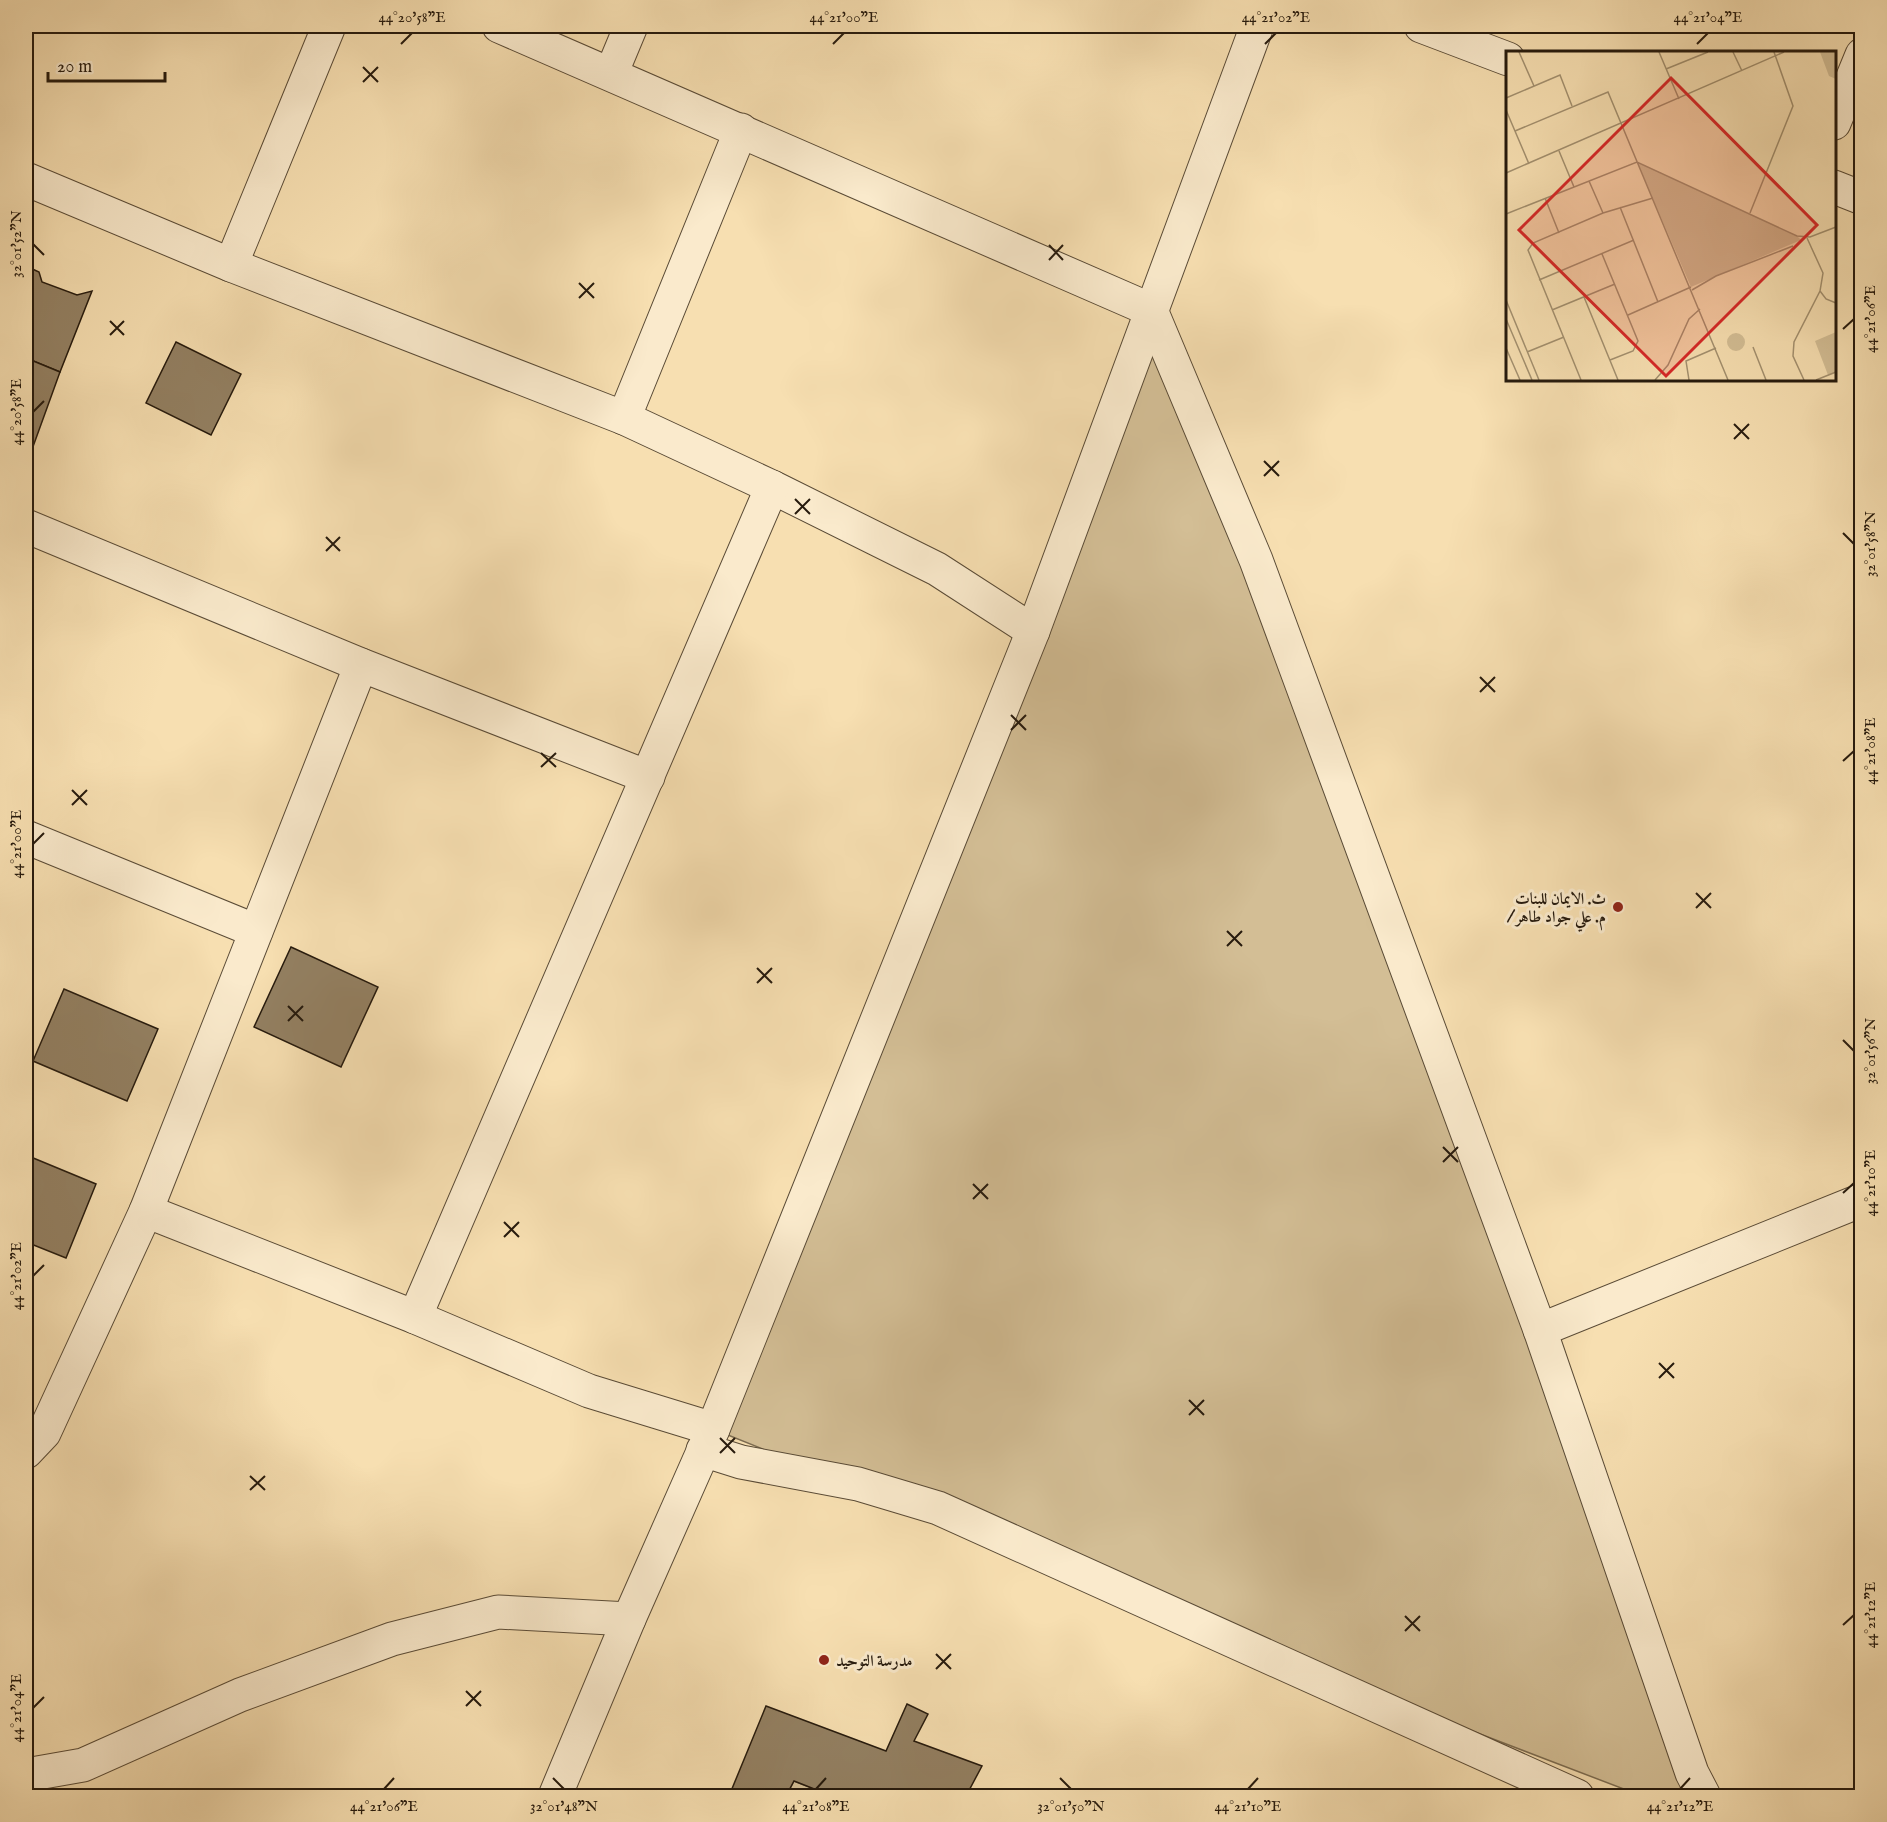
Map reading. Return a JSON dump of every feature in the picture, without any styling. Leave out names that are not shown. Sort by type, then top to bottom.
[{"type":"street","points":[[231,265],[329,26]]},
{"type":"street","points":[[499,26],[1151,310],[1256,560],[1540,1330],[1692,1773],[1704,1797]]},
{"type":"street","points":[[611,74],[631,26]]},
{"type":"street","points":[[555,1797],[629,1619],[708,1440],[1032,631],[1257,26]]},
{"type":"street","points":[[1421,26],[1506,58]]},
{"type":"street","points":[[1836,118],[1862,56]]},
{"type":"street","points":[[624,418],[741,130]]},
{"type":"street","points":[[26,179],[231,265],[624,418],[772,487],[937,569],[1032,631]]},
{"type":"street","points":[[1836,189],[1862,198]]},
{"type":"street","points":[[416,1317],[772,487]]},
{"type":"street","points":[[26,526],[361,665],[648,777]]},
{"type":"street","points":[[26,1452],[44,1433],[146,1211],[361,665]]},
{"type":"street","points":[[26,837],[256,931]]},
{"type":"street","points":[[1540,1330],[1862,1200]]},
{"type":"street","points":[[146,1211],[416,1317],[708,1440],[741,1462],[858,1484],[938,1508],[1577,1797]]},
{"type":"street","points":[[26,1775],[83,1765],[240,1695],[392,1639],[498,1612],[629,1619]]},
{"type":"shaded area","points":[[1151,310],[1693,1796],[1642,1796],[1305,1667],[713,1429]]},
{"type":"shaded area","points":[[794,1781],[832,1796],[786,1796]]},
{"type":"building","points":[[26,266],[39,272],[42,282],[77,295],[92,291],[60,372],[26,358]]},
{"type":"building","points":[[176,342],[241,374],[211,435],[146,403]]},
{"type":"building","points":[[26,358],[60,372],[26,466]]},
{"type":"building","points":[[291,947],[378,987],[341,1067],[254,1027]]},
{"type":"building","points":[[64,989],[158,1029],[127,1101],[33,1061]]},
{"type":"building","points":[[26,1155],[96,1184],[66,1258],[26,1242]]},
{"type":"building","points":[[907,1704],[928,1714],[914,1741],[982,1766],[966,1796],[832,1796],[794,1781],[786,1796],[729,1796],[766,1706],[886,1751]]},
{"type":"place","name":"ث. الايمان للبنات / م. علي جواد طاهر","points":[[1618,907]]},
{"type":"place","name":"مدرسة التوحيد","points":[[824,1660]]}]
